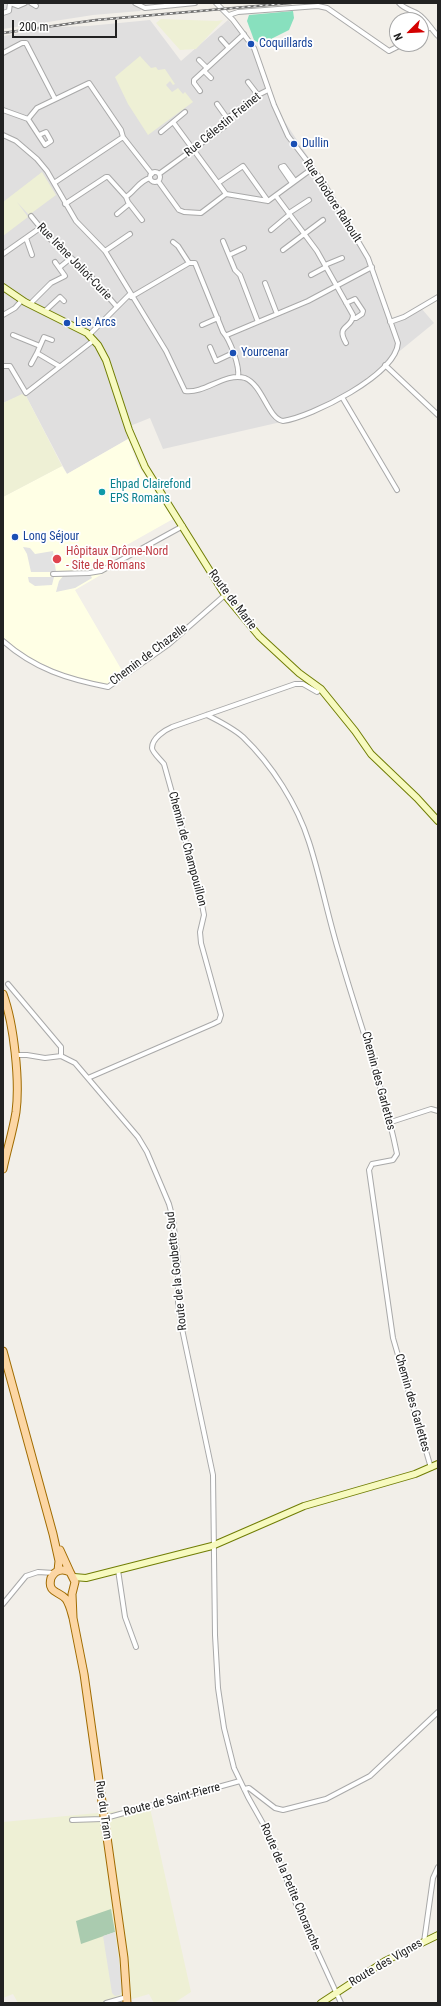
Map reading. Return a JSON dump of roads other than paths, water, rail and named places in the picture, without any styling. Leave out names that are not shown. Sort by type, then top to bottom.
[{"type":"main road","points":[[3,994],[11,1024],[17,1089],[16,1111],[3,1169]]},
{"type":"main road","points":[[3,1351],[59,1561],[56,1572],[50,1580],[52,1590],[67,1601],[74,1624]]},
{"type":"main road","points":[[53,1534],[72,1574],[74,1588],[74,1624]]},
{"type":"main road","points":[[56,1572],[64,1570],[72,1574]]},
{"type":"main road","points":[[61,1596],[68,1595],[74,1588]]},
{"type":"main road","name":"Rue du Tram","points":[[74,1624],[124,1958],[127,2000]]},
{"type":"street","points":[[3,12],[9,11],[10,3],[18,6],[25,3]]},
{"type":"street","points":[[32,3],[36,6]]},
{"type":"street","points":[[137,4],[145,8],[195,3]]},
{"type":"street","name":"Rue Diodore Rahoult","points":[[216,3],[244,34],[256,52],[268,90],[288,136],[313,168],[338,206],[372,267],[398,344],[398,350],[385,365]]},
{"type":"street","points":[[399,3],[404,8],[413,12]]},
{"type":"street","points":[[229,16],[238,12],[318,6],[327,8],[389,51]]},
{"type":"street","points":[[429,28],[438,36]]},
{"type":"street","points":[[200,91],[193,82],[244,34]]},
{"type":"street","points":[[221,39],[229,48]]},
{"type":"street","points":[[3,53],[22,43],[26,44],[55,99]]},
{"type":"street","points":[[200,60],[211,78]]},
{"type":"street","points":[[248,82],[258,95]]},
{"type":"street","points":[[28,119],[34,109],[89,83],[121,130],[123,137],[151,176],[153,182],[158,181]]},
{"type":"street","name":"Rue Célestin Freinet","points":[[159,174],[225,126],[227,118],[258,95],[268,90]]},
{"type":"street","points":[[217,104],[227,118]]},
{"type":"street","points":[[3,110],[28,119],[39,135]]},
{"type":"street","points":[[161,132],[185,112]]},
{"type":"street","points":[[173,122],[226,194],[268,201],[313,168]]},
{"type":"street","points":[[3,135],[16,141],[30,152],[44,168],[76,221],[105,252],[166,351],[185,391],[209,387],[230,378],[238,377],[250,381],[257,387],[274,415],[280,421],[288,421],[342,398],[364,385],[385,365],[438,415]]},
{"type":"street","points":[[54,183],[123,137]]},
{"type":"street","points":[[218,183],[243,166],[268,201]]},
{"type":"street","points":[[126,197],[135,191],[138,185],[151,176],[154,172],[159,174],[160,178],[158,181]]},
{"type":"street","points":[[65,204],[108,177],[126,197],[129,204],[142,220]]},
{"type":"street","points":[[158,181],[179,210],[184,212],[201,213],[226,194]]},
{"type":"street","points":[[276,196],[325,266],[353,318]]},
{"type":"street","points":[[271,230],[309,200]]},
{"type":"street","points":[[117,214],[129,204]]},
{"type":"street","name":"Rue Irène Joliot-Curie","points":[[31,216],[40,228],[87,272],[117,307]]},
{"type":"street","points":[[283,250],[323,220]]},
{"type":"street","points":[[3,254],[40,228]]},
{"type":"street","points":[[105,252],[130,234]]},
{"type":"street","points":[[26,238],[32,255]]},
{"type":"street","points":[[223,241],[235,270],[240,275],[258,322]]},
{"type":"street","points":[[173,242],[178,246],[189,263]]},
{"type":"street","points":[[229,255],[244,248]]},
{"type":"street","points":[[60,267],[71,258]]},
{"type":"street","points":[[311,275],[342,258]]},
{"type":"street","points":[[30,304],[51,283],[65,276],[55,262]]},
{"type":"street","points":[[3,366],[10,366],[26,393],[91,338],[117,307],[131,296],[189,263],[195,263],[223,332],[227,335],[238,364],[238,377]]},
{"type":"street","points":[[227,335],[308,301],[372,267]]},
{"type":"street","points":[[264,282],[277,314]]},
{"type":"street","points":[[3,287],[22,300],[91,338]]},
{"type":"street","points":[[44,312],[60,297],[64,301]]},
{"type":"street","points":[[390,322],[404,317],[438,297]]},
{"type":"street","points":[[346,303],[356,298],[363,311],[362,314],[356,318],[353,318],[342,331],[346,343]]},
{"type":"street","points":[[3,315],[15,308],[22,300]]},
{"type":"street","points":[[202,325],[218,318]]},
{"type":"street","points":[[13,334],[40,346]]},
{"type":"street","points":[[32,364],[44,337],[52,340]]},
{"type":"street","name":"Route de Marie","points":[[91,338],[106,360],[129,430],[140,458],[225,595],[259,636],[299,673],[321,689],[356,731],[371,754],[412,793],[438,821]]},
{"type":"street","points":[[210,347],[216,361],[233,353]]},
{"type":"street","points":[[37,353],[59,366]]},
{"type":"street","points":[[342,398],[397,490]]},
{"type":"street","points":[[429,407],[438,410]]},
{"type":"street","points":[[53,574],[89,573],[101,571],[183,526]]},
{"type":"street","name":"Chemin de Chazelle","points":[[3,640],[23,657],[48,671],[74,680],[108,687],[169,644],[225,595]]},
{"type":"street","points":[[207,715],[295,684],[303,684],[317,692],[321,689]]},
{"type":"street","name":"Chemin de Champouillon","points":[[88,1078],[213,1024],[219,1021],[221,1015],[201,943],[200,932],[204,915],[199,889],[164,764],[152,749],[152,746],[162,732],[207,715]]},
{"type":"street","name":"Chemin des Garlettes","points":[[207,715],[243,737],[267,766],[282,788],[303,826],[340,956],[361,1018],[391,1122],[397,1154],[395,1158],[372,1164],[369,1170],[393,1338],[431,1468]]},
{"type":"street","points":[[8,984],[61,1047],[61,1056],[45,1058],[27,1055],[14,1055]]},
{"type":"street","name":"Route de la Goubette Sud","points":[[61,1056],[75,1063],[141,1142],[169,1204],[173,1219],[178,1263],[178,1302],[181,1324],[213,1474],[213,1545]]},
{"type":"street","points":[[391,1122],[431,1109],[438,1111]]},
{"type":"street","points":[[74,1588],[86,1578],[213,1545],[304,1506],[431,1468],[438,1464]]},
{"type":"street","name":"Route de la Petite Choranche","points":[[213,1545],[218,1688],[224,1728],[234,1768],[270,1836],[298,1909],[341,2003]]},
{"type":"street","points":[[118,1570],[125,1617],[136,1647]]},
{"type":"street","points":[[3,1604],[26,1576],[32,1573],[56,1572]]},
{"type":"street","points":[[43,1573],[50,1580]]},
{"type":"street","points":[[72,1574],[86,1578]]},
{"type":"street","points":[[244,1788],[249,1788],[275,1808],[283,1810],[326,1799],[370,1776],[438,1712]]},
{"type":"street","name":"Route de Saint-Pierre","points":[[72,1820],[104,1818],[240,1781]]},
{"type":"street","points":[[424,1942],[433,1878],[438,1867]]},
{"type":"street","name":"Route des Vignes","points":[[321,2003],[385,1961],[438,1935]]},
{"type":"street","points":[[106,2003],[127,2000]]},
{"type":"railway","points":[[3,33],[96,20],[291,3]]},
{"type":"place","name":"Coquillards","points":[[251,44]]},
{"type":"place","name":"Dullin","points":[[294,144]]},
{"type":"place","name":"Les Arcs","points":[[67,323]]},
{"type":"place","name":"Yourcenar","points":[[233,353]]},
{"type":"place","name":"Ehpad Clairefond EPS Romans","points":[[102,492]]},
{"type":"place","name":"Long Séjour","points":[[15,537]]},
{"type":"place","name":"Hôpitaux Drôme-Nord - Site de Romans","points":[[57,559]]}]
